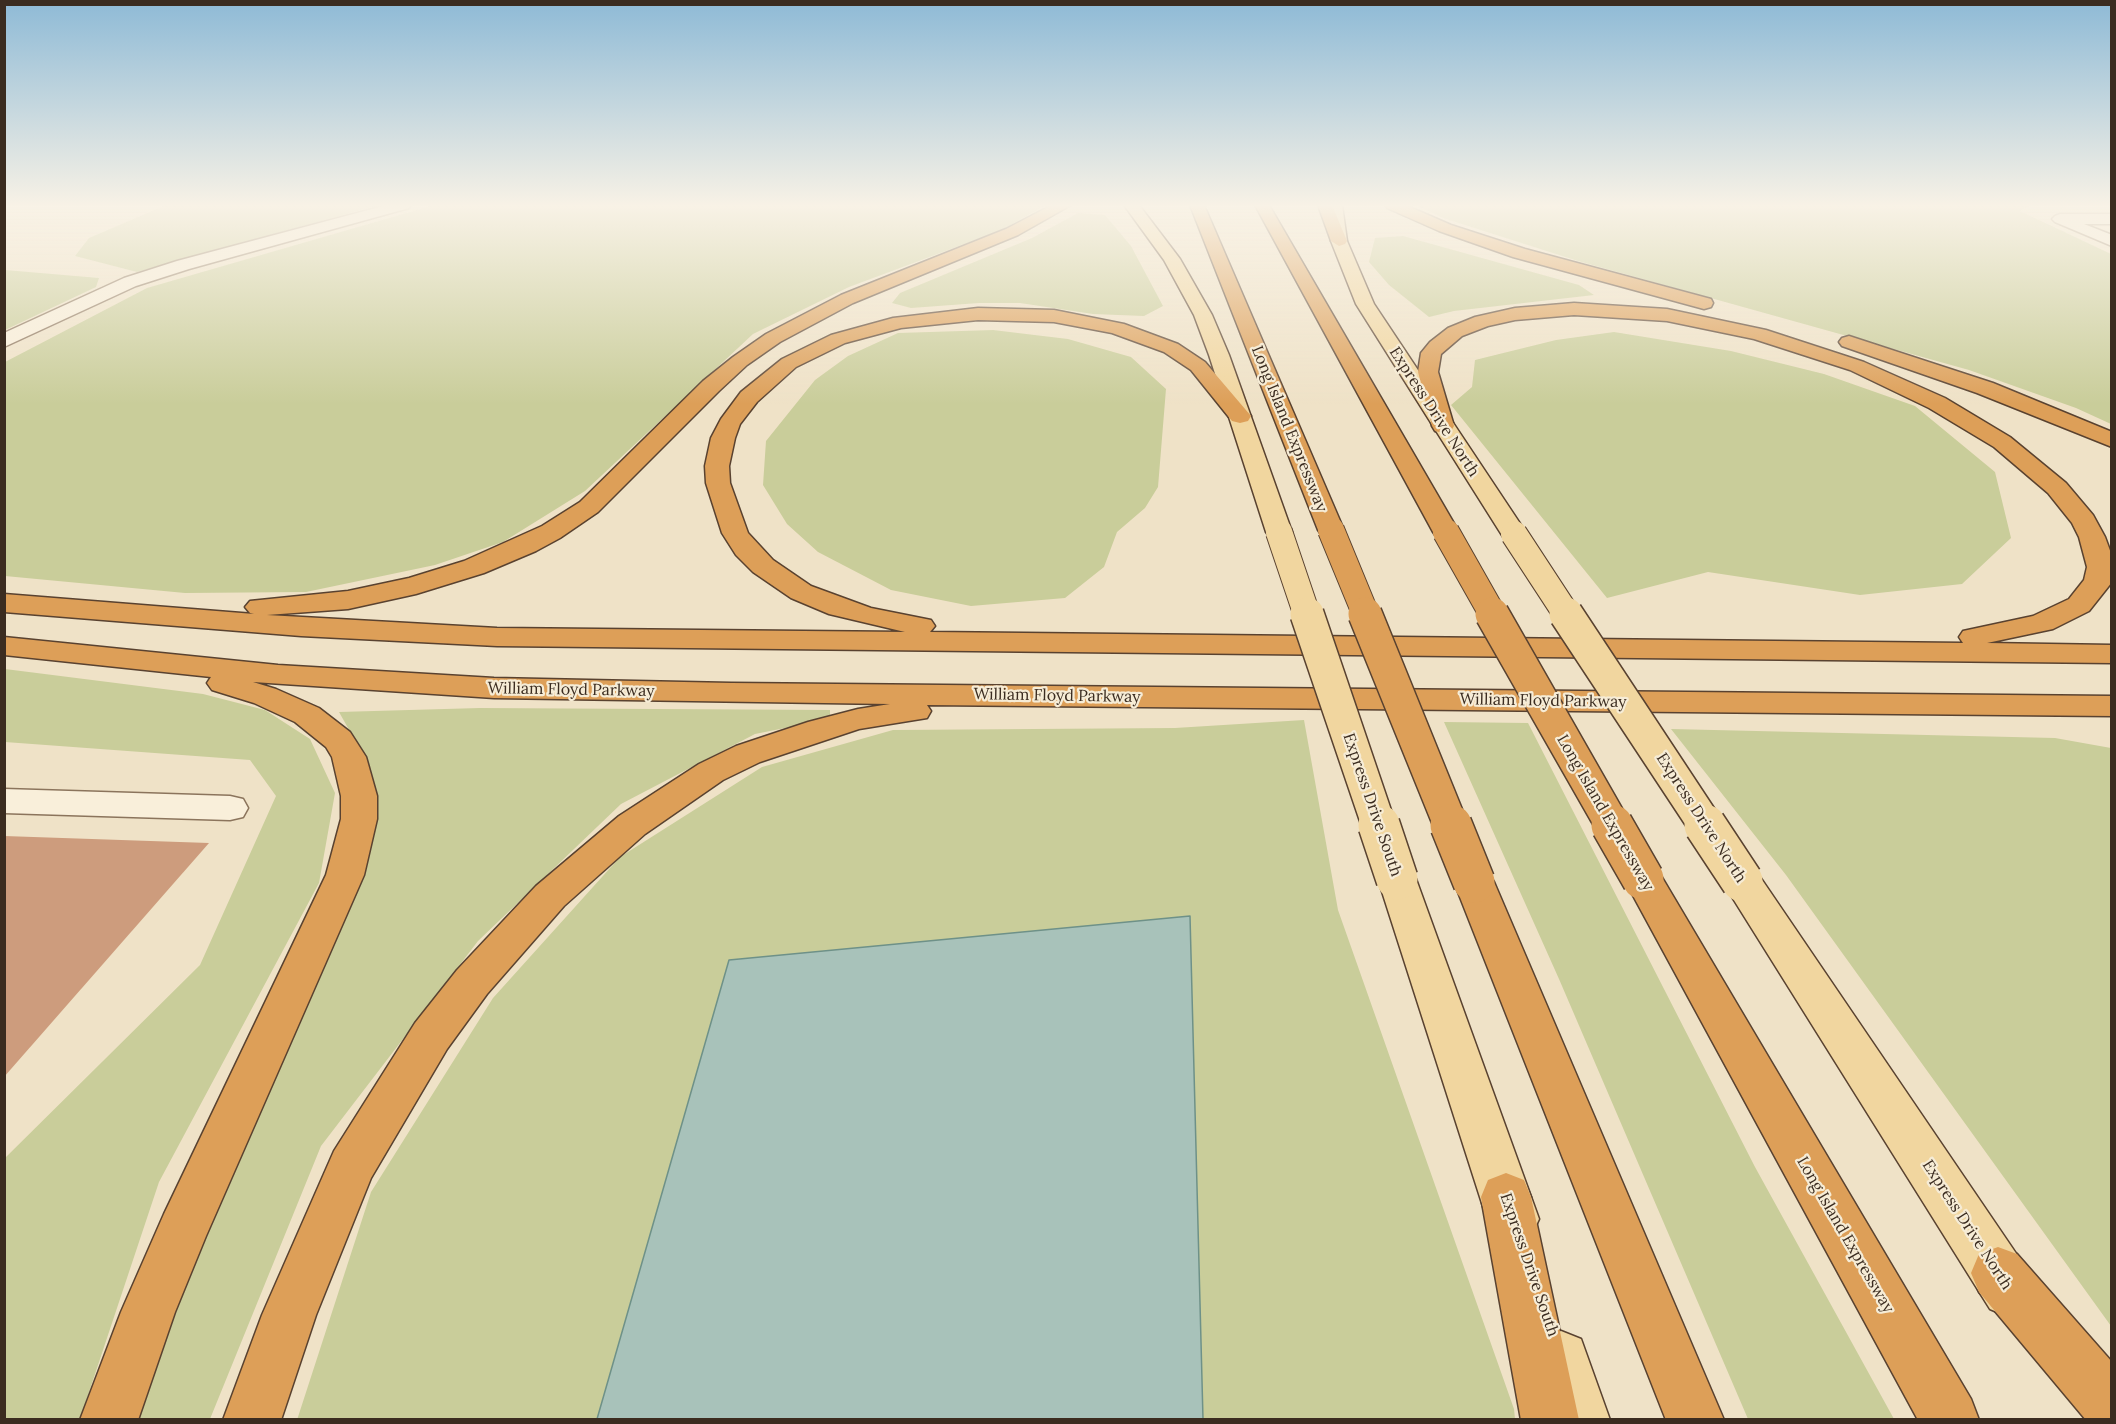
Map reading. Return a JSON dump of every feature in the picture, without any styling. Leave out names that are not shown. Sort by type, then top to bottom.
[{"type":"highway","points":[[98,612],[244,608],[348,600],[416,585],[501,556],[551,532],[589,507],[711,386],[740,361],[773,338],[847,299],[915,271]]},
{"type":"highway","name":"Long Island Expressway","points":[[1224,271],[1695,1419]]},
{"type":"highway","name":"Long Island Expressway","points":[[1299,271],[1950,1419]]},
{"type":"highway","points":[[1589,271],[1806,330]]},
{"type":"highway","points":[[1443,426],[1428,372],[1428,362],[1437,346],[1455,332],[1468,326],[1515,314],[1574,309],[1645,313],[1706,321],[1770,337],[1833,357],[1911,390],[1959,414],[2002,441],[2040,471],[2071,505],[2092,537],[2101,567],[2098,581],[2079,605],[2062,615],[2042,623],[1992,635],[1824,651]]},
{"type":"highway","points":[[1055,643],[920,626],[867,616],[839,608],[801,592],[763,566],[746,549],[735,532],[727,515],[718,483],[717,466],[723,438],[739,410],[776,372],[803,355],[838,339],[877,327],[925,318],[1005,314],[1054,316],[1088,321],[1154,340],[1198,366],[1240,416]]},
{"type":"highway","points":[[1833,337],[1985,388],[2112,441]]},
{"type":"highway","points":[[4,603],[301,627],[487,636],[2112,654]]},
{"type":"highway","name":"William Floyd Parkway","points":[[4,646],[289,676],[494,688],[2112,706]]},
{"type":"highway","points":[[109,1419],[148,1312],[182,1232],[345,875],[359,819],[359,796],[349,757],[338,740],[324,727],[287,705],[164,664]]},
{"type":"highway","points":[[252,1419],[320,1236],[351,1167],[390,1100],[431,1036],[472,982],[550,896],[592,858],[632,825],[691,784],[748,754],[783,741],[820,729],[891,714],[1065,696]]},
{"type":"highway","points":[[1858,704],[2059,721],[2112,729]]},
{"type":"highway","points":[[1506,1197],[1550,1419]]},
{"type":"highway","points":[[1998,1273],[2112,1406]]},
{"type":"main road","name":"Express Drive South","points":[[1180,271],[1194,295],[1219,355],[1581,1419]]},
{"type":"main road","name":"Express Drive North","points":[[1352,271],[1365,304],[1443,426],[2094,1419]]},
{"type":"street","points":[[4,341],[130,282],[163,271]]},
{"type":"street","points":[[4,801],[230,808]]},
{"type":"green space","points":[[5,271],[99,278],[96,287],[5,330]]},
{"type":"green space","points":[[204,271],[891,271],[849,287],[753,334],[585,491],[503,542],[435,565],[306,592],[185,593],[5,576],[5,362],[147,288]]},
{"type":"green space","points":[[952,271],[1145,271],[1163,306],[1144,316],[1093,314],[1020,303],[979,303],[911,308],[892,303],[900,293]]},
{"type":"green space","points":[[1377,271],[1530,271],[1579,285],[1594,295],[1454,311],[1429,317],[1389,285]]},
{"type":"green space","points":[[1615,271],[2111,271],[2111,424],[2076,408],[1969,370]]},
{"type":"green space","points":[[993,330],[1068,339],[1131,357],[1166,389],[1158,487],[1145,508],[1117,532],[1104,567],[1065,598],[971,606],[891,590],[818,552],[787,524],[763,485],[766,441],[815,380],[848,356],[898,333]]},
{"type":"green space","points":[[1614,332],[1731,351],[1824,374],[1915,406],[1995,472],[2011,538],[1962,584],[1860,595],[1708,572],[1607,598],[1451,405],[1472,387],[1475,360],[1556,340]]},
{"type":"green space","points":[[5,669],[203,694],[265,710],[310,739],[335,793],[319,883],[159,1182],[80,1419],[5,1419],[5,1158],[200,965],[276,796],[250,760],[5,742]]},
{"type":"green space","points":[[480,708],[830,710],[830,719],[755,734],[621,804],[478,941],[321,1146],[210,1419],[123,1420],[373,815],[370,767],[339,712]]},
{"type":"green space","points":[[1304,720],[1338,910],[1514,1409],[1515,1419],[297,1420],[371,1192],[493,998],[620,857],[762,767],[893,730],[1175,728]]},
{"type":"green space","points":[[1444,722],[1528,723],[1755,1167],[1894,1419],[1748,1419],[1559,979]]},
{"type":"green space","points":[[1671,729],[2055,738],[2111,748],[2111,1326],[1786,875]]},
{"type":"water","points":[[1190,916],[1203,1419],[597,1419],[729,960]]},
{"type":"building","points":[[4,836],[209,843],[4,1077]]}]
